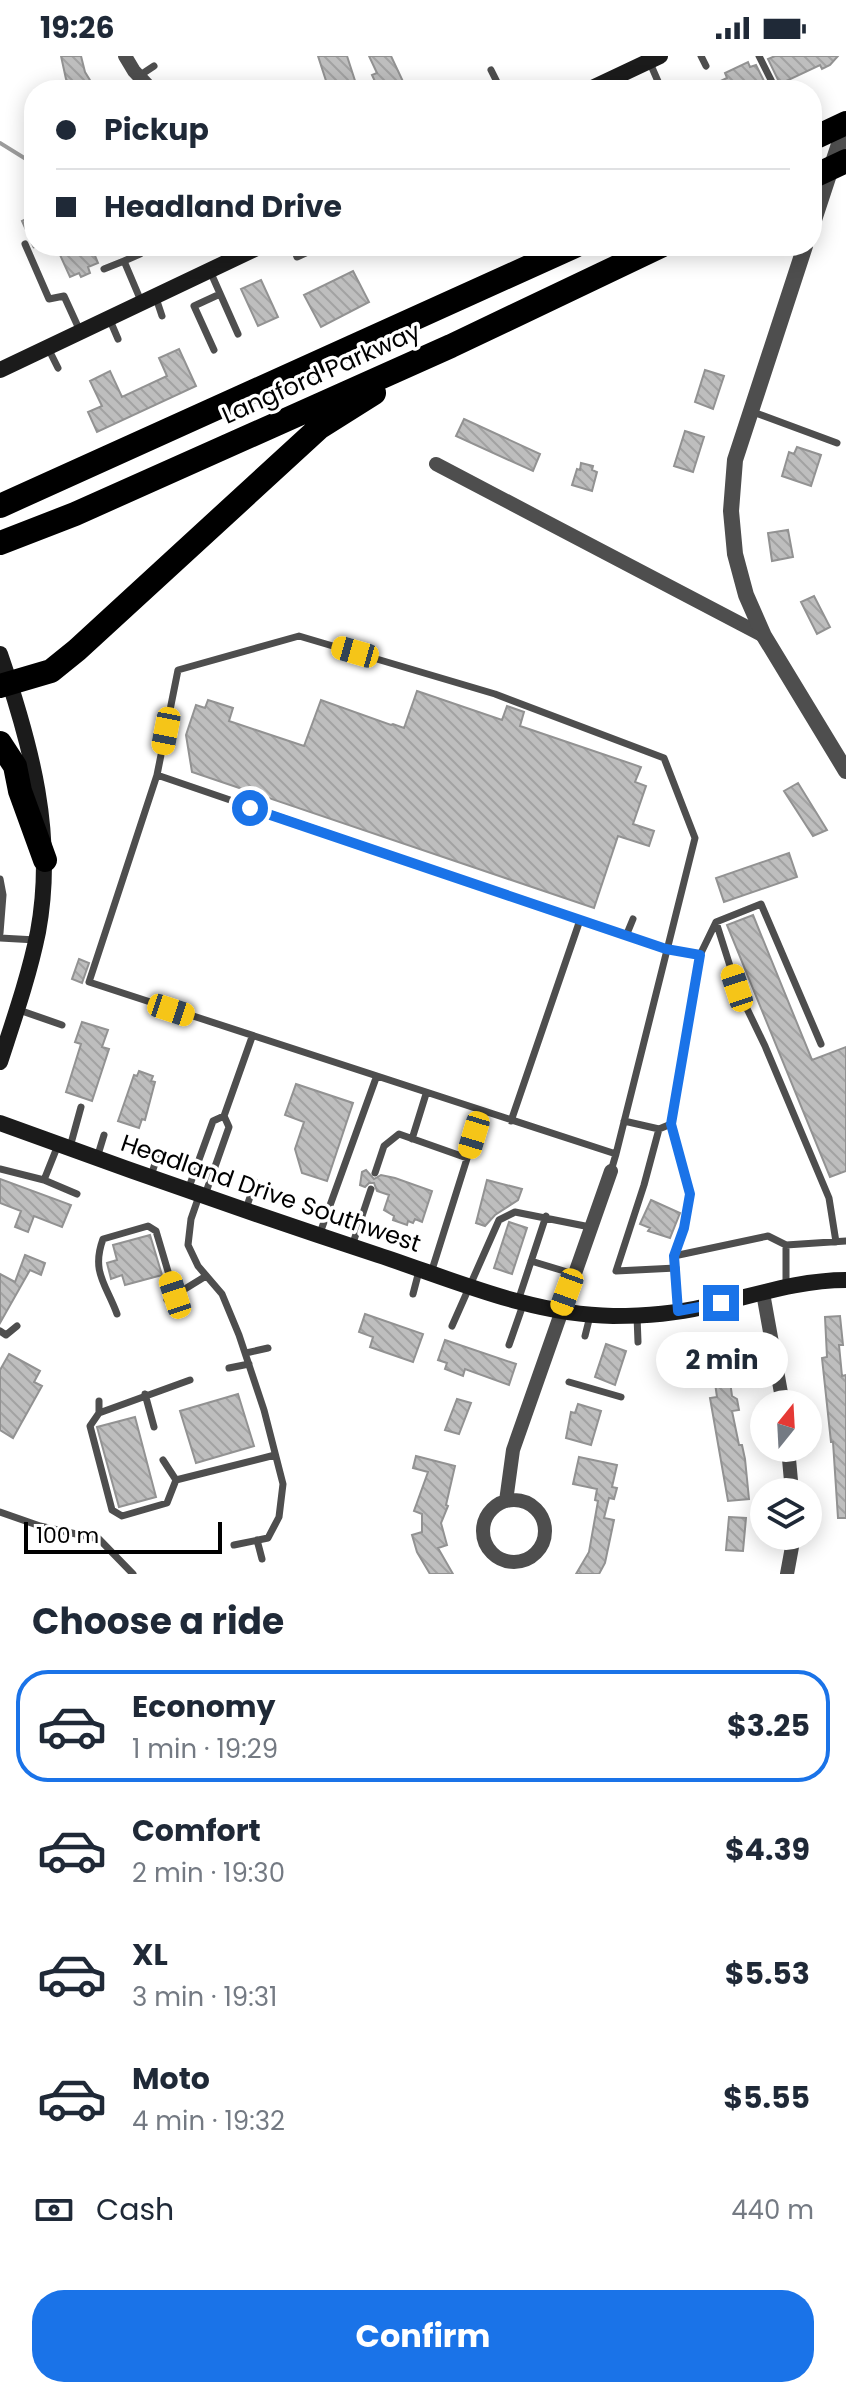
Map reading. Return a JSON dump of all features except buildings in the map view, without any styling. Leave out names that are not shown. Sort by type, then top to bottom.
[{"type":"highway","points":[[822,134],[846,123]]},
{"type":"highway","points":[[822,172],[846,161]]},
{"type":"highway","name":"Langford Parkway","points":[[0,506],[553,256]]},
{"type":"highway","name":"Langford Parkway","points":[[0,543],[75,514],[451,346],[640,256]]},
{"type":"highway","points":[[5,684],[51,671],[320,427],[451,346]]},
{"type":"highway","points":[[0,743],[15,766],[20,791],[45,860]]},
{"type":"main road","points":[[611,80],[656,57]]},
{"type":"main road","points":[[0,370],[210,271],[225,256]]},
{"type":"main road","points":[[0,654],[5,684],[32,756],[43,818],[45,860],[36,940],[1,1058]]},
{"type":"main road","name":"Headland Drive Southwest","points":[[0,1123],[197,1195],[468,1285],[560,1311],[637,1315],[678,1311],[786,1288],[846,1280]]},
{"type":"street","points":[[125,56],[143,80]]},
{"type":"street","points":[[822,197],[846,123]]},
{"type":"street","points":[[802,256],[735,460],[731,511],[735,554],[746,595],[764,636],[846,771]]},
{"type":"street","points":[[436,464],[764,636]]},
{"type":"street","points":[[506,1501],[513,1450],[611,1171]]},
{"type":"street","points":[[763,1293],[780,1390]]},
{"type":"street","points":[[506,1501],[530,1504],[544,1523],[541,1546],[522,1561],[498,1557],[484,1538],[487,1515],[506,1501]]},
{"type":"street","points":[[787,1574],[791,1550]]},
{"type":"lane","points":[[701,56],[706,66]]},
{"type":"lane","points":[[759,56],[771,80]]},
{"type":"lane","points":[[656,57],[659,80]]},
{"type":"lane","points":[[139,76],[154,66]]},
{"type":"lane","points":[[491,70],[496,80]]},
{"type":"lane","points":[[30,256],[49,299],[64,296],[81,332]]},
{"type":"lane","points":[[104,269],[135,256]]},
{"type":"lane","points":[[124,261],[148,300],[162,316]]},
{"type":"lane","points":[[210,271],[238,334]]},
{"type":"lane","points":[[214,350],[194,306],[220,294]]},
{"type":"lane","points":[[109,318],[118,339]]},
{"type":"lane","points":[[48,348],[58,368]]},
{"type":"lane","points":[[751,411],[837,443]]},
{"type":"lane","points":[[611,1171],[616,1154],[666,949],[695,838],[664,758],[495,694],[299,636],[178,670],[157,775],[89,982],[616,1154]]},
{"type":"lane","points":[[157,775],[626,936],[666,949],[700,955]]},
{"type":"lane","points":[[0,879],[0,935],[36,940]]},
{"type":"lane","points":[[678,1311],[674,1256],[684,1228],[690,1194],[671,1124],[700,955],[716,922],[761,904],[821,1044]]},
{"type":"lane","points":[[626,936],[633,919]]},
{"type":"lane","points":[[511,1121],[580,920]]},
{"type":"lane","points":[[716,922],[737,988],[829,1198],[836,1242]]},
{"type":"lane","points":[[17,1009],[62,1025]]},
{"type":"lane","points":[[197,1195],[229,1127],[224,1116],[252,1037]]},
{"type":"lane","points":[[319,1235],[376,1078]]},
{"type":"lane","points":[[412,1139],[426,1094]]},
{"type":"lane","points":[[44,1180],[64,1146],[81,1107]]},
{"type":"lane","points":[[413,1294],[425,1271],[482,1111]]},
{"type":"lane","points":[[224,1116],[213,1121],[188,1245],[198,1266],[222,1294],[246,1353],[283,1484],[279,1517],[268,1538],[234,1545]]},
{"type":"lane","points":[[624,1121],[659,1129],[671,1124]]},
{"type":"lane","points":[[659,1129],[616,1271],[676,1268]]},
{"type":"lane","points":[[375,1173],[384,1146],[399,1134],[467,1158]]},
{"type":"lane","points":[[97,1158],[104,1135]]},
{"type":"lane","points":[[151,1179],[158,1154]]},
{"type":"lane","points":[[0,1169],[44,1180],[77,1194]]},
{"type":"lane","points":[[245,1211],[255,1182]]},
{"type":"lane","points":[[352,1246],[371,1189]]},
{"type":"lane","points":[[452,1326],[499,1220],[515,1212],[590,1227]]},
{"type":"lane","points":[[509,1345],[546,1216]]},
{"type":"lane","points":[[117,1314],[103,1285],[97,1256],[103,1239],[148,1226],[156,1231],[175,1295]]},
{"type":"lane","points":[[674,1256],[768,1236],[786,1245],[846,1241]]},
{"type":"lane","points":[[786,1245],[786,1288]]},
{"type":"lane","points":[[531,1261],[574,1274]]},
{"type":"lane","points":[[167,1300],[206,1276]]},
{"type":"lane","points":[[585,1336],[591,1314]]},
{"type":"lane","points":[[637,1315],[638,1342]]},
{"type":"lane","points":[[0,1331],[6,1335],[17,1326]]},
{"type":"lane","points":[[246,1353],[268,1348]]},
{"type":"lane","points":[[229,1368],[249,1364]]},
{"type":"lane","points":[[176,1480],[167,1503],[122,1516],[112,1510],[90,1426],[99,1413],[190,1380]]},
{"type":"lane","points":[[569,1382],[621,1397]]},
{"type":"lane","points":[[145,1394],[154,1427]]},
{"type":"lane","points":[[99,1401],[99,1413]]},
{"type":"lane","points":[[176,1480],[275,1455]]},
{"type":"lane","points":[[163,1460],[176,1480]]},
{"type":"lane","points":[[0,1512],[40,1526],[99,1539],[133,1574]]},
{"type":"lane","points":[[257,1540],[262,1559]]},
{"type":"waterway","points":[[0,143],[24,158]]},
{"type":"route","points":[[250,808],[666,949],[700,955],[671,1124],[690,1194],[684,1228],[674,1256],[678,1311],[721,1303]]}]
